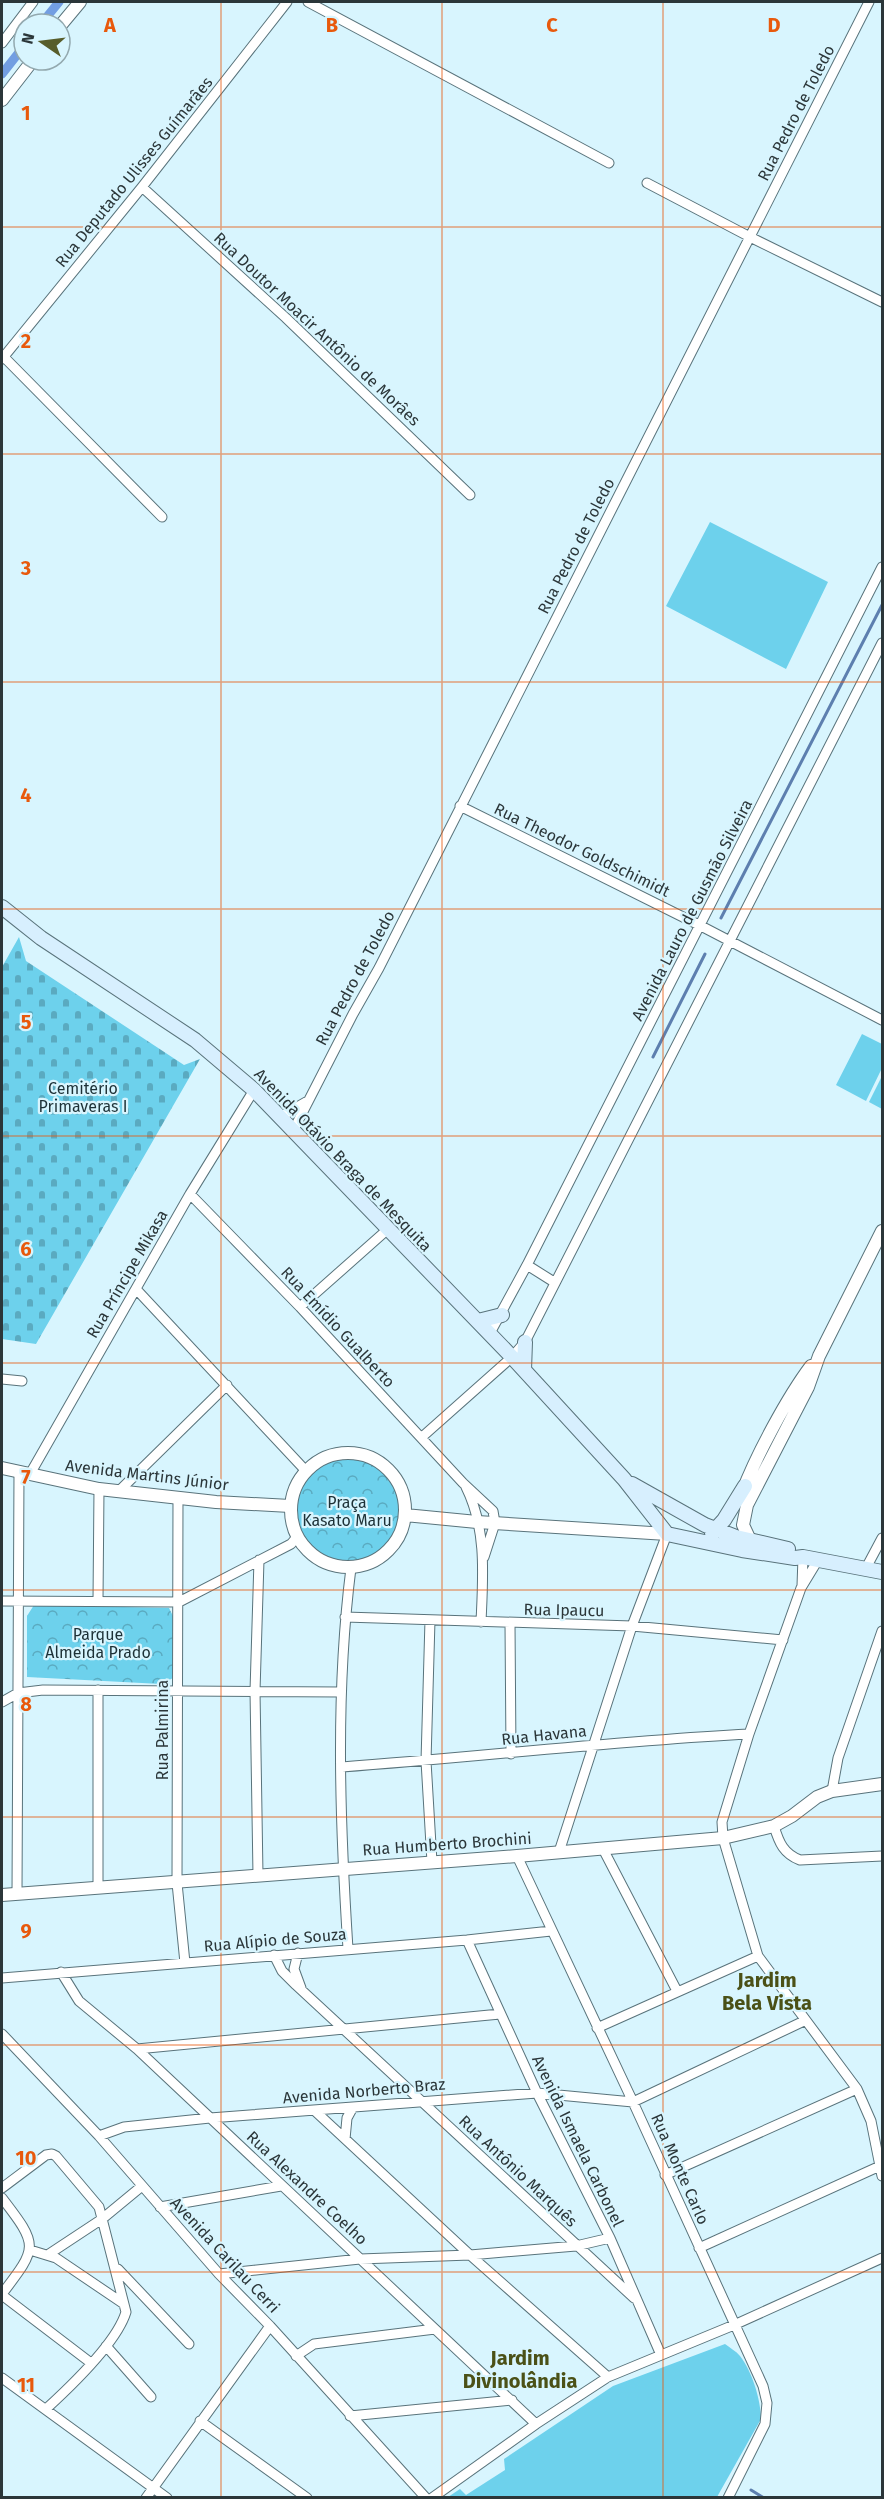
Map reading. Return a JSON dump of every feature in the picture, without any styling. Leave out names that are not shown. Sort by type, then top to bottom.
[{"type":"main road","name":"Avenida Otávio Braga de Mesquita","points":[[2,907],[51,945],[195,1040],[254,1090],[490,1333],[624,1479],[667,1534]]},
{"type":"main road","points":[[478,1321],[502,1315]]},
{"type":"main road","points":[[524,1370],[525,1342]]},
{"type":"main road","name":"Avenida Otávio Braga de Mesquita","points":[[624,1479],[714,1531]]},
{"type":"main road","points":[[714,1531],[745,1486]]},
{"type":"main road","points":[[667,1534],[685,1531],[714,1531],[736,1537],[746,1545]]},
{"type":"main road","points":[[667,1534],[797,1552],[803,1557],[878,1569]]},
{"type":"street","points":[[2,43],[33,2]]},
{"type":"street","name":"Rua Deputado Ulisses Guímarâes","points":[[2,357],[142,187],[287,2]]},
{"type":"street","points":[[309,2],[609,163]]},
{"type":"street","name":"Rua Pedro de Toledo","points":[[293,1131],[590,555],[869,2]]},
{"type":"street","points":[[2,100],[24,72]]},
{"type":"street","points":[[647,183],[882,302]]},
{"type":"street","name":"Rua Doutor Moacir Antônio de Morâes","points":[[142,187],[286,318],[470,495]]},
{"type":"street","points":[[2,357],[162,517]]},
{"type":"street","name":"Avenida Lauro de Gusmão Silveira","points":[[490,1333],[502,1315],[882,567]]},
{"type":"street","points":[[422,1437],[512,1357],[525,1342],[882,643]]},
{"type":"street","name":"Rua Theodor Goldschimidt","points":[[460,806],[701,926],[882,1020]]},
{"type":"street","name":"Rua Príncipe Mikasa","points":[[24,1473],[254,1090]]},
{"type":"street","points":[[280,1117],[306,1102]]},
{"type":"street","name":"Rua Emídio Gualberto","points":[[190,1194],[300,1307],[463,1483],[493,1511],[495,1523],[484,1557]]},
{"type":"street","points":[[300,1307],[388,1229]]},
{"type":"street","points":[[746,1545],[744,1513],[756,1485],[808,1387],[819,1356],[882,1231]]},
{"type":"street","points":[[527,1265],[554,1282]]},
{"type":"street","points":[[136,1289],[306,1471]]},
{"type":"street","points":[[736,1537],[736,1510],[745,1486],[799,1382],[819,1356]]},
{"type":"street","points":[[2,1379],[21,1381]]},
{"type":"street","points":[[119,1491],[227,1384]]},
{"type":"street","points":[[350,1453],[367,1456],[382,1464],[393,1475],[402,1494],[405,1515],[392,1547],[372,1562],[351,1568],[324,1563],[305,1549],[292,1526],[290,1506],[294,1490],[306,1471],[319,1461],[336,1454],[350,1453]]},
{"type":"street","name":"Avenida Martins Júnior","points":[[2,1468],[99,1489],[178,1498],[290,1506]]},
{"type":"street","points":[[17,1894],[17,1601],[24,1473]]},
{"type":"street","name":"Rua Emídio Gualberto","points":[[463,1483],[473,1503],[484,1557],[481,1622]]},
{"type":"street","points":[[98,1601],[99,1489]]},
{"type":"street","name":"Rua Palmirina","points":[[178,1498],[177,1883],[184,1963]]},
{"type":"street","points":[[405,1515],[667,1534],[633,1626],[559,1852]]},
{"type":"street","points":[[2,1601],[179,1602],[291,1544],[297,1537]]},
{"type":"street","points":[[878,1569],[882,1538]]},
{"type":"street","points":[[801,1588],[803,1557]]},
{"type":"street","points":[[258,1875],[255,1691],[259,1560]]},
{"type":"street","points":[[699,2248],[881,2171],[871,2121],[857,2089],[833,2054],[804,2021],[758,1956],[723,1838],[722,1822],[749,1734],[801,1588],[818,1560]]},
{"type":"street","points":[[348,1949],[343,1869],[341,1692],[345,1617],[351,1568]]},
{"type":"street","name":"Rua Ipaucu","points":[[345,1617],[633,1626],[783,1640]]},
{"type":"street","points":[[430,1620],[426,1761],[432,1862]]},
{"type":"street","points":[[510,1623],[511,1754]]},
{"type":"street","points":[[832,1791],[838,1758],[882,1631]]},
{"type":"street","points":[[2,1702],[18,1693],[43,1690],[341,1692]]},
{"type":"street","points":[[98,1690],[98,1888]]},
{"type":"street","name":"Rua Havana","points":[[342,1767],[749,1734]]},
{"type":"street","name":"Rua Humberto Brochini","points":[[2,1895],[177,1883],[723,1838],[774,1826],[817,1797],[832,1791],[882,1784]]},
{"type":"street","points":[[774,1826],[783,1850],[800,1860],[882,1856]]},
{"type":"street","points":[[603,1849],[677,1991]]},
{"type":"street","name":"Rua Monte Carlo","points":[[517,1856],[763,2386],[767,2414],[765,2424],[728,2498]]},
{"type":"street","name":"Rua Alípio de Souza","points":[[2,1978],[467,1940],[551,1931]]},
{"type":"street","name":"Avenida Ismaela Carbonel","points":[[467,1940],[537,2093],[610,2238],[634,2298],[661,2355]]},
{"type":"street","points":[[297,1953],[294,1969],[302,1990]]},
{"type":"street","name":"Rua Antônio Marquês","points":[[274,1955],[282,1971],[634,2298]]},
{"type":"street","points":[[597,2028],[758,1956]]},
{"type":"street","name":"Rua Alexandre Coelho","points":[[61,1972],[79,2001],[137,2049],[536,2424]]},
{"type":"street","points":[[137,2049],[500,2014]]},
{"type":"street","points":[[633,2102],[804,2021]]},
{"type":"street","name":"Avenida Carilau Cerri","points":[[2,2034],[5,2043],[99,2136],[219,2274],[270,2326],[426,2498]]},
{"type":"street","points":[[665,2175],[857,2089]]},
{"type":"street","name":"Avenida Norberto Braz","points":[[99,2136],[124,2127],[210,2118],[537,2093],[633,2102]]},
{"type":"street","points":[[345,2139],[346,2124],[352,2107]]},
{"type":"street","points":[[315,2110],[470,2254],[608,2377]]},
{"type":"street","points":[[871,2121],[882,2121]]},
{"type":"street","points":[[2,2188],[46,2155],[52,2154],[97,2201],[124,2304],[124,2317],[105,2346],[72,2386],[46,2409]]},
{"type":"street","points":[[49,2254],[102,2219],[142,2186]]},
{"type":"street","points":[[160,2207],[281,2186]]},
{"type":"street","points":[[2,2198],[22,2224],[30,2241],[30,2250],[24,2265],[2,2295],[91,2363]]},
{"type":"street","points":[[219,2274],[360,2259],[576,2246],[610,2238]]},
{"type":"street","points":[[30,2250],[49,2254],[124,2304]]},
{"type":"street","points":[[432,2498],[536,2424],[608,2377],[734,2325],[882,2258]]},
{"type":"street","points":[[116,2267],[189,2344]]},
{"type":"street","points":[[146,2498],[270,2326]]},
{"type":"street","points":[[296,2356],[314,2344],[435,2329]]},
{"type":"street","points":[[105,2346],[151,2397]]},
{"type":"street","points":[[2,2378],[167,2498]]},
{"type":"street","points":[[350,2416],[512,2400]]},
{"type":"street","points":[[200,2421],[307,2498]]},
{"type":"green space","points":[[710,522],[828,582],[786,669],[666,606]]},
{"type":"green space","name":"Cemitério Primaveras I","points":[[19,937],[26,961],[184,1065],[200,1059],[36,1344],[2,1339],[2,967]]},
{"type":"green space","points":[[862,1034],[882,1044],[882,1068],[866,1101],[836,1085]]},
{"type":"green space","points":[[882,1076],[882,1109],[869,1102]]},
{"type":"green space","name":"Praça Kasato Maru","points":[[347,1453],[369,1457],[387,1470],[400,1488],[404,1510],[400,1532],[387,1550],[369,1563],[347,1567],[325,1563],[307,1550],[294,1532],[290,1510],[294,1488],[307,1470],[325,1457]]},
{"type":"green space","name":"Parque Almeida Prado","points":[[34,1605],[169,1608],[175,1620],[173,1678],[161,1684],[27,1677],[27,1616]]},
{"type":"green space","points":[[725,2344],[738,2354],[752,2378],[758,2395],[761,2419],[717,2497],[448,2497],[460,2489],[466,2495],[505,2470],[504,2459],[613,2386]]},
{"type":"waterway","points":[[51,12],[59,2]]},
{"type":"waterway","points":[[2,74],[12,61]]},
{"type":"waterway","points":[[721,918],[882,605]]},
{"type":"waterway","points":[[653,1057],[705,954]]},
{"type":"waterway","points":[[751,2490],[764,2498]]},
{"type":"district","name":"Jardim Bela Vista","points":[[767,1992]]},
{"type":"district","name":"Jardim Divinolândia","points":[[520,2370]]}]
